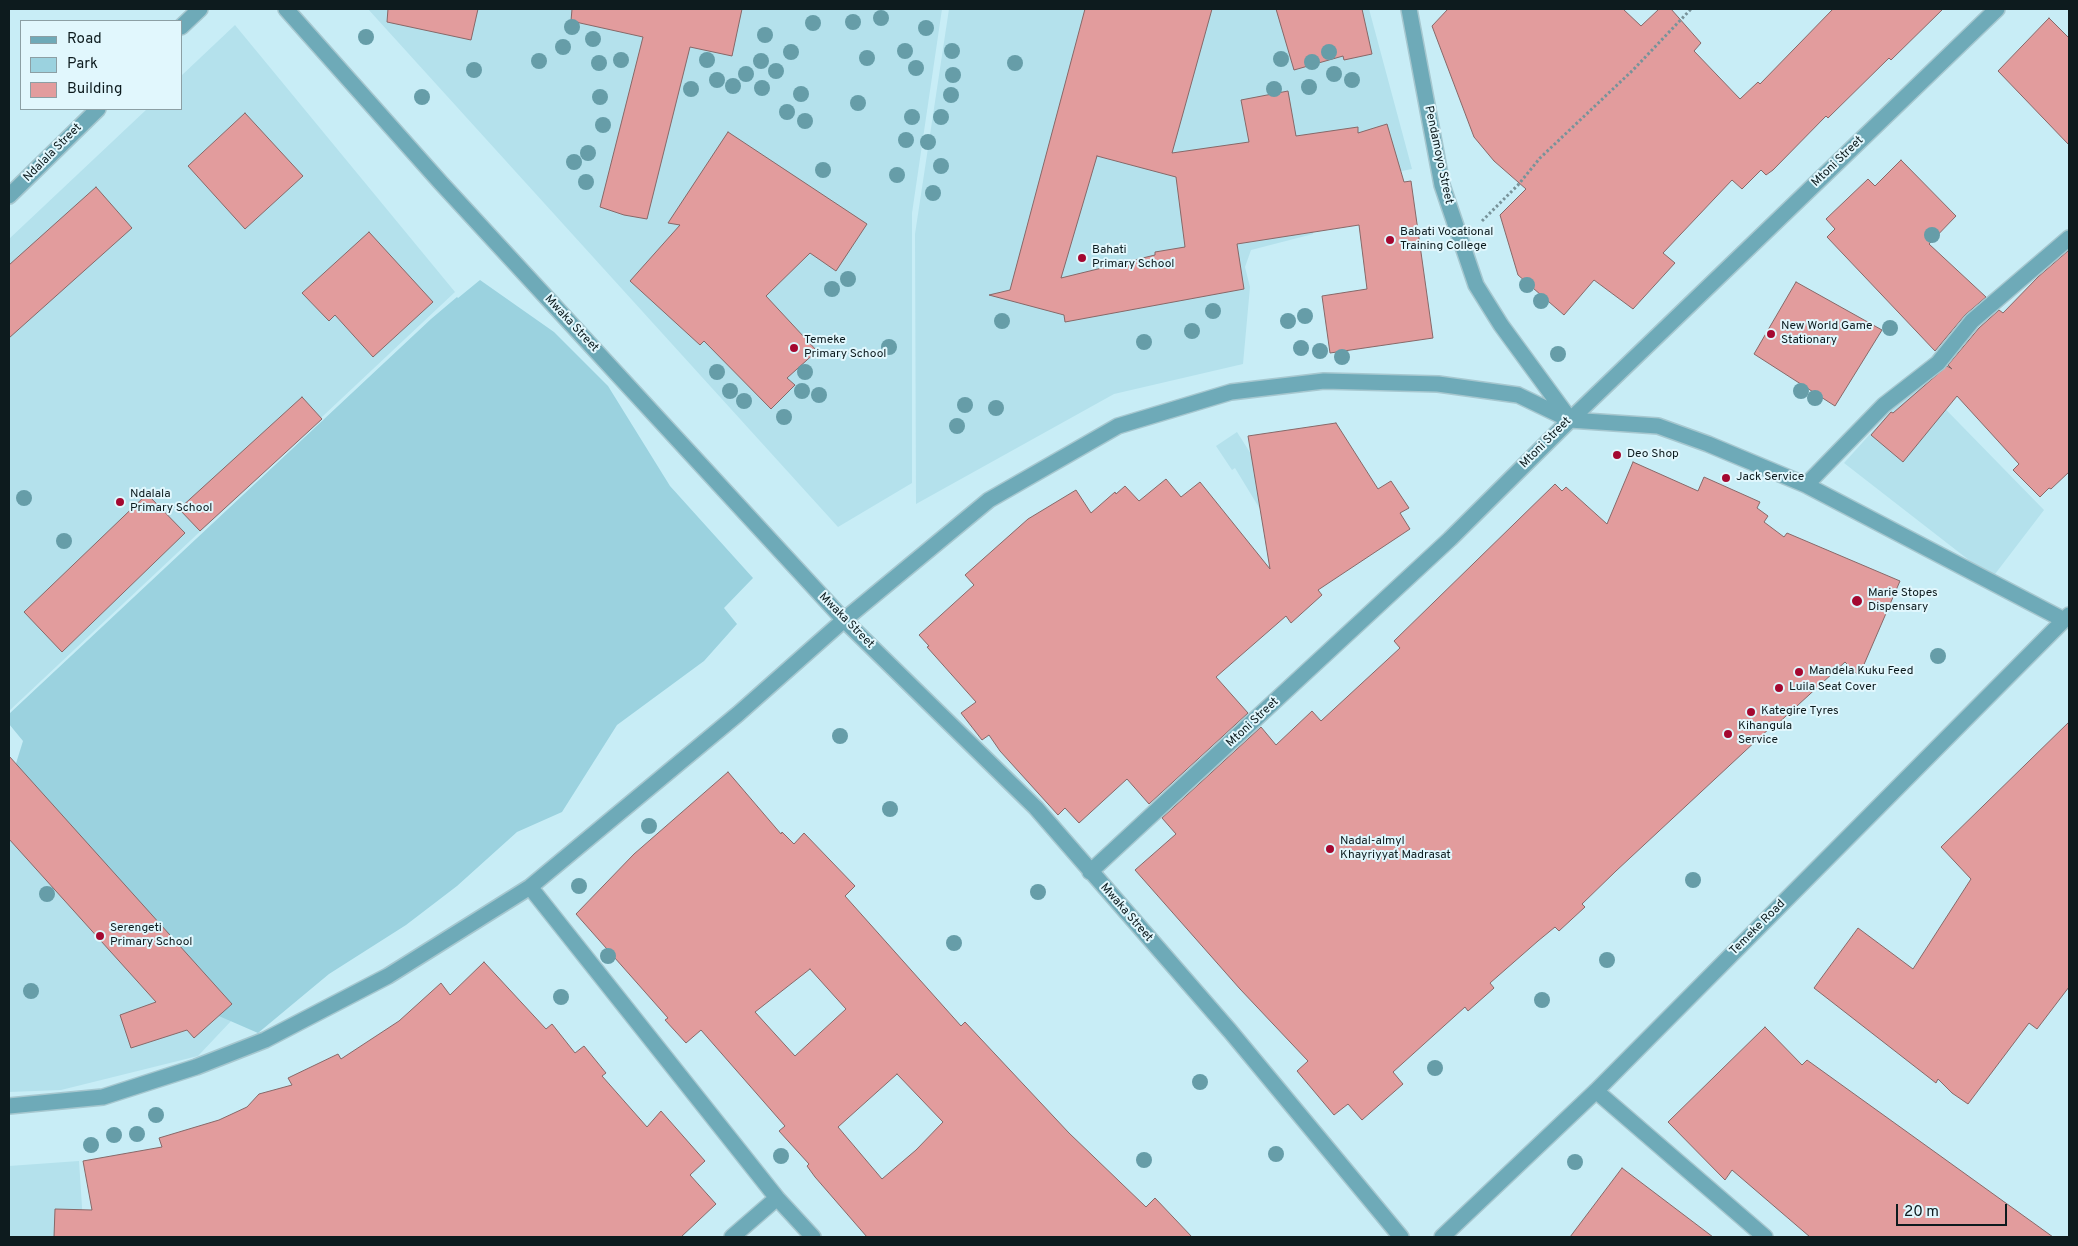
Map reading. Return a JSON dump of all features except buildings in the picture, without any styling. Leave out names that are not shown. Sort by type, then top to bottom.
[{"type":"street","points":[[182,26],[200,9]]},
{"type":"street","name":"Mwaka Street","points":[[286,9],[441,183],[844,620],[1036,808],[1230,1031],[1401,1237]]},
{"type":"street","name":"Pendamoyo Street","points":[[1409,9],[1442,185],[1476,285],[1500,325],[1570,420]]},
{"type":"street","name":"Mtoni Street","points":[[1090,872],[1356,628],[1450,539],[1570,420],[1997,9]]},
{"type":"street","name":"Ndalala Street","points":[[9,196],[97,110]]},
{"type":"street","points":[[1806,485],[1884,405],[1938,363],[1972,322],[2069,238]]},
{"type":"street","points":[[9,1106],[103,1097],[196,1067],[265,1040],[388,976],[530,887],[738,714],[844,620],[989,500],[1118,426],[1231,392],[1324,380],[1438,384],[1518,395],[1570,420],[1658,426],[1708,444],[1806,485],[2067,617]]},
{"type":"street","name":"Temeke Road","points":[[1442,1237],[1596,1092],[2067,617]]},
{"type":"street","points":[[530,887],[777,1198],[814,1237]]},
{"type":"street","points":[[1596,1092],[1765,1237]]},
{"type":"street","points":[[732,1237],[777,1198]]},
{"type":"path","points":[[1460,242],[1518,186],[1540,158],[1639,63],[1691,9]]},
{"type":"shaded area","name":"Temeke Primary School","points":[[368,9],[942,9],[912,213],[912,483],[838,527]]},
{"type":"shaded area","name":"Bahati Primary School","points":[[949,9],[1369,9],[1412,169],[1306,190],[1313,234],[1251,250],[1245,267],[1250,287],[1243,364],[1114,394],[916,504],[915,234]]},
{"type":"shaded area","name":"Ndalala Primary School","points":[[235,25],[455,292],[9,711],[9,239],[146,110],[182,110],[182,75]]},
{"type":"shaded area","points":[[1918,381],[2044,510],[1992,578],[1844,463]]},
{"type":"shaded area","points":[[1237,432],[1284,506],[1266,519],[1235,468],[1232,470],[1216,446]]},
{"type":"shaded area","name":"Serengeti Primary School","points":[[42,771],[249,1002],[198,1056],[61,1090],[9,1092],[9,799]]},
{"type":"shaded area","points":[[79,1161],[84,1237],[9,1237],[9,1166]]},
{"type":"green space","points":[[480,280],[554,332],[608,386],[670,486],[753,578],[724,608],[737,624],[704,661],[617,725],[562,812],[517,832],[457,886],[406,925],[329,974],[258,1033],[212,1013],[13,773],[23,741],[9,724],[9,714],[431,319]]},
{"type":"place","name":"Babati Vocational Training College","points":[[1390,240]]},
{"type":"place","name":"Bahati Primary School","points":[[1082,258]]},
{"type":"place","name":"New World Game Stationary","points":[[1771,334]]},
{"type":"place","name":"Temeke Primary School","points":[[794,348]]},
{"type":"place","name":"Deo Shop","points":[[1617,455]]},
{"type":"place","name":"Jack Service","points":[[1726,478]]},
{"type":"place","name":"Ndalala Primary School","points":[[120,502]]},
{"type":"place","name":"Marie Stopes Dispensary","points":[[1857,601]]},
{"type":"place","name":"Mandela Kuku Feed","points":[[1799,672]]},
{"type":"place","name":"Luila Seat Cover","points":[[1779,688]]},
{"type":"place","name":"Kategire Tyres","points":[[1751,712]]},
{"type":"place","name":"Kihangula Service","points":[[1728,734]]},
{"type":"place","name":"Nadal-almyl Khayriyyat Madrasat","points":[[1330,849]]},
{"type":"place","name":"Serengeti Primary School","points":[[100,936]]}]
